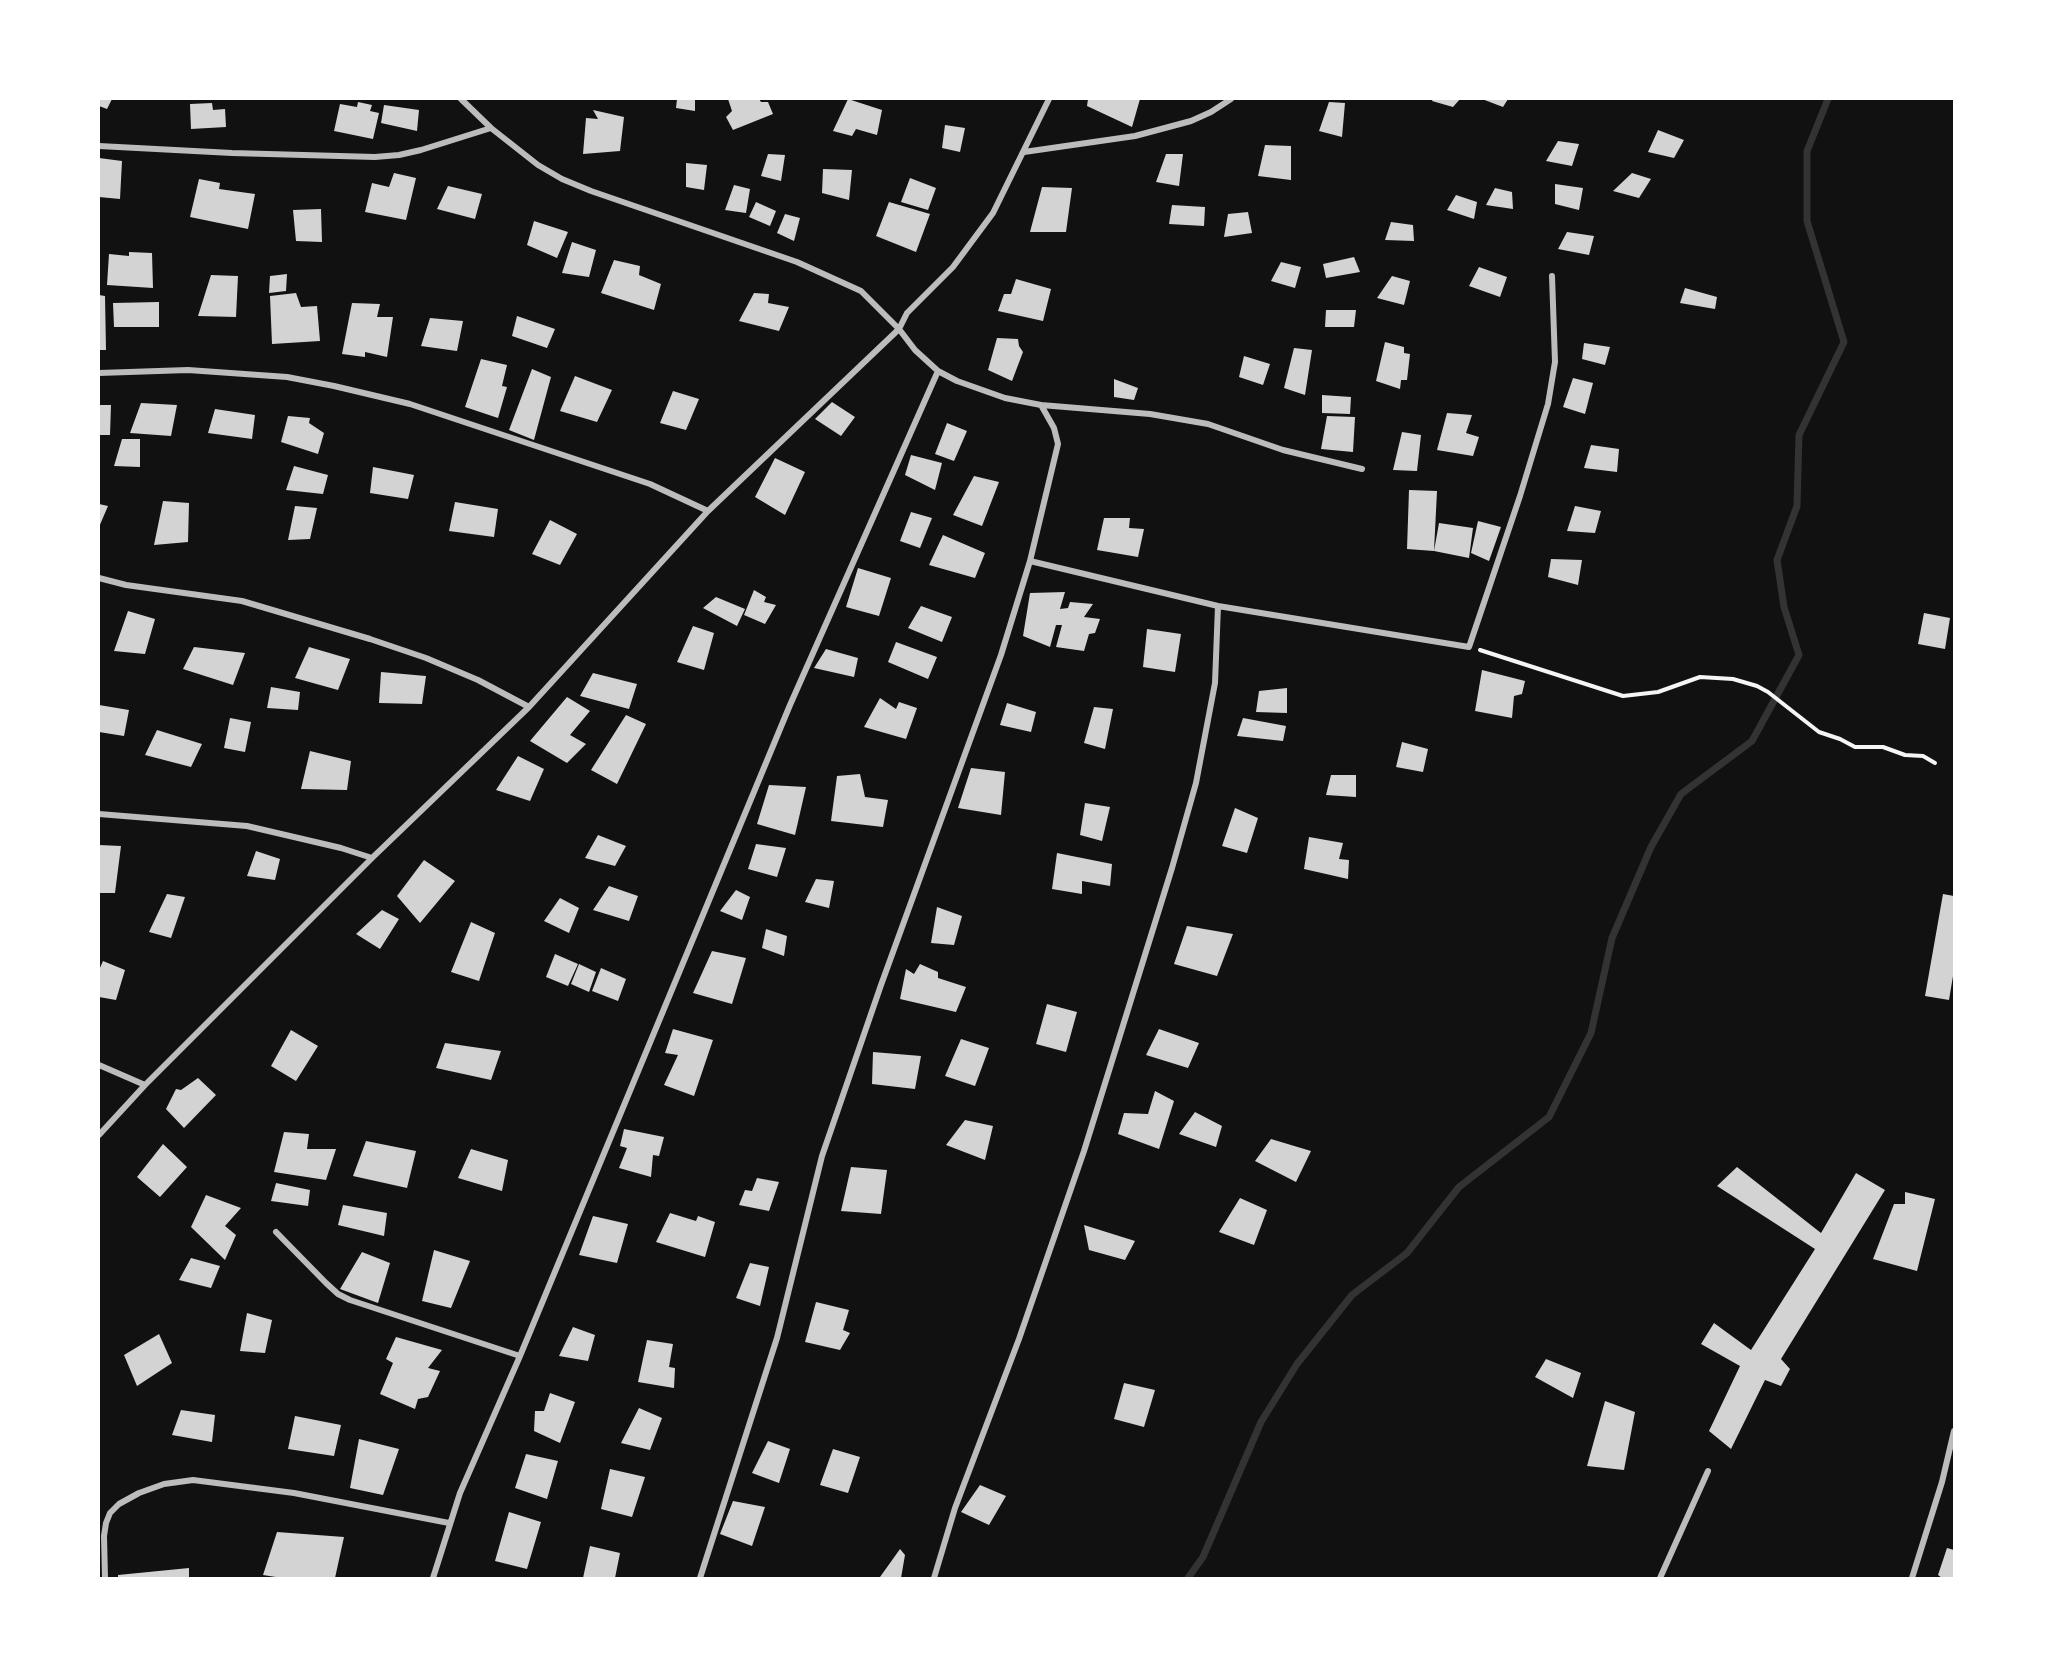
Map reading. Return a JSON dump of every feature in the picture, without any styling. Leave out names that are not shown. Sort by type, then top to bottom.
[{"type":"street","points":[[461,99],[491,128],[538,165],[562,179],[796,262],[861,291],[899,329],[915,350],[938,371],[957,381],[1005,398],[1041,405],[1150,414],[1208,424],[1283,450],[1362,469]]},
{"type":"street","points":[[99,1135],[145,1085],[372,858],[528,707],[708,512],[899,329],[907,313],[953,267],[993,213],[1049,99]]},
{"type":"street","points":[[1024,152],[1135,136],[1191,121],[1231,99]]},
{"type":"street","points":[[99,146],[375,157],[421,150],[491,128]]},
{"type":"street","points":[[1030,561],[1218,606],[1469,647],[1520,496],[1548,404],[1555,362],[1552,276]]},
{"type":"street","points":[[99,373],[188,370],[236,373],[286,377],[356,391],[410,404],[651,484],[708,512]]},
{"type":"street","points":[[433,1578],[460,1493],[520,1356],[790,705],[938,371]]},
{"type":"street","points":[[700,1578],[777,1338],[822,1156],[885,974],[1001,656],[1030,561],[1058,444],[1050,418],[1041,405]]},
{"type":"street","points":[[99,578],[126,585],[242,601],[360,636],[426,658],[478,680],[528,707]]},
{"type":"street","points":[[934,1578],[955,1508],[1019,1339],[1084,1150],[1172,868],[1196,783],[1215,682],[1218,606]]},
{"type":"street","points":[[99,814],[247,826],[341,848],[372,858]]},
{"type":"street","points":[[99,1065],[145,1085]]},
{"type":"street","points":[[276,1232],[326,1283],[350,1300],[520,1356]]},
{"type":"street","points":[[1912,1578],[1942,1482],[1954,1431]]},
{"type":"street","points":[[1660,1578],[1708,1471]]},
{"type":"street","points":[[105,1578],[104,1536],[110,1513],[119,1504],[139,1493],[164,1484],[193,1480],[294,1492],[449,1523]]},
{"type":"path","points":[[1469,647],[1623,696],[1658,692],[1700,677],[1733,679],[1768,692],[1819,732],[1855,747],[1883,747],[1905,755],[1923,756],[1935,763]]},
{"type":"building","points":[[99,99],[112,99],[107,109],[99,106]]},
{"type":"building","points":[[677,99],[695,99],[695,111],[676,108]]},
{"type":"building","points":[[728,99],[759,99],[761,102],[768,102],[773,114],[733,130],[726,117],[732,111]]},
{"type":"building","points":[[848,99],[882,110],[877,135],[856,129],[852,136],[833,131]]},
{"type":"building","points":[[1088,99],[1140,99],[1132,127],[1087,106]]},
{"type":"building","points":[[1433,99],[1460,99],[1453,107],[1432,101]]},
{"type":"building","points":[[1482,99],[1508,99],[1503,107]]},
{"type":"building","points":[[358,102],[372,105],[370,111],[379,113],[373,139],[334,131],[340,104],[357,107]]},
{"type":"building","points":[[1329,102],[1345,103],[1342,137],[1319,131]]},
{"type":"building","points":[[212,103],[213,110],[225,109],[226,127],[191,129],[190,104]]},
{"type":"building","points":[[384,105],[419,110],[417,131],[381,123]]},
{"type":"building","points":[[593,110],[624,117],[620,151],[583,154],[586,118],[598,119]]},
{"type":"building","points":[[945,125],[965,128],[960,152],[942,148]]},
{"type":"building","points":[[1658,130],[1684,140],[1674,158],[1648,152]]},
{"type":"building","points":[[1558,141],[1579,144],[1572,166],[1546,161]]},
{"type":"building","points":[[1265,145],[1291,146],[1291,180],[1258,176]]},
{"type":"building","points":[[768,154],[785,155],[781,181],[761,176]]},
{"type":"building","points":[[1166,154],[1183,154],[1179,186],[1156,182]]},
{"type":"building","points":[[99,158],[122,161],[120,199],[99,197]]},
{"type":"building","points":[[686,163],[707,165],[704,190],[686,187]]},
{"type":"building","points":[[823,169],[852,170],[849,200],[822,193]]},
{"type":"building","points":[[394,173],[416,178],[406,220],[365,212],[372,183],[389,187]]},
{"type":"building","points":[[1632,173],[1651,179],[1639,198],[1613,191]]},
{"type":"building","points":[[910,178],[936,188],[928,210],[901,202]]},
{"type":"building","points":[[199,179],[220,183],[219,189],[255,194],[248,229],[190,217]]},
{"type":"building","points":[[1555,184],[1583,188],[1579,210],[1555,204]]},
{"type":"building","points":[[734,185],[750,189],[746,213],[725,210]]},
{"type":"building","points":[[448,186],[482,194],[475,219],[437,209]]},
{"type":"building","points":[[1042,187],[1072,188],[1066,232],[1030,232]]},
{"type":"building","points":[[1495,188],[1512,192],[1513,209],[1486,205]]},
{"type":"building","points":[[1456,195],[1477,202],[1474,219],[1447,210]]},
{"type":"building","points":[[756,202],[776,211],[770,226],[749,217]]},
{"type":"building","points":[[889,202],[930,214],[916,252],[876,236]]},
{"type":"building","points":[[1172,205],[1205,207],[1204,226],[1169,224]]},
{"type":"building","points":[[321,209],[322,242],[296,241],[293,210]]},
{"type":"building","points":[[1248,212],[1252,233],[1224,237],[1228,214]]},
{"type":"building","points":[[785,214],[800,218],[794,241],[777,233]]},
{"type":"building","points":[[534,221],[568,232],[557,258],[527,245]]},
{"type":"building","points":[[1391,222],[1413,225],[1414,241],[1385,240]]},
{"type":"building","points":[[1567,232],[1594,236],[1589,255],[1558,249]]},
{"type":"building","points":[[572,242],[596,250],[589,277],[562,273]]},
{"type":"building","points":[[129,252],[152,253],[153,288],[107,285],[109,254],[129,256]]},
{"type":"building","points":[[1354,257],[1360,272],[1326,278],[1323,264]]},
{"type":"building","points":[[614,260],[640,266],[639,275],[661,284],[654,310],[601,293]]},
{"type":"building","points":[[1281,262],[1301,267],[1295,288],[1271,281]]},
{"type":"building","points":[[1479,267],[1507,277],[1500,297],[1469,286]]},
{"type":"building","points":[[287,274],[286,291],[269,293],[270,276]]},
{"type":"building","points":[[211,275],[238,276],[236,317],[198,316]]},
{"type":"building","points":[[1392,276],[1410,281],[1404,305],[1377,298]]},
{"type":"building","points":[[1016,279],[1051,289],[1043,321],[998,311],[1004,294],[1011,294]]},
{"type":"building","points":[[1685,288],[1717,297],[1715,309],[1680,303]]},
{"type":"building","points":[[296,293],[301,307],[317,306],[320,341],[272,344],[270,296]]},
{"type":"building","points":[[754,293],[769,294],[768,303],[789,307],[779,331],[739,321]]},
{"type":"building","points":[[99,295],[105,296],[106,350],[99,350]]},
{"type":"building","points":[[159,302],[159,327],[114,327],[113,303]]},
{"type":"building","points":[[352,303],[380,304],[377,317],[393,317],[387,357],[365,352],[365,357],[342,354]]},
{"type":"building","points":[[1326,310],[1356,310],[1354,327],[1325,327]]},
{"type":"building","points":[[517,316],[555,329],[547,348],[512,336]]},
{"type":"building","points":[[430,318],[463,321],[457,351],[421,346]]},
{"type":"building","points":[[997,338],[1018,339],[1023,352],[1012,381],[988,370]]},
{"type":"building","points":[[1385,342],[1404,347],[1404,353],[1410,354],[1407,380],[1401,380],[1400,389],[1376,381]]},
{"type":"building","points":[[1584,343],[1610,347],[1605,365],[1582,359]]},
{"type":"building","points":[[1294,348],[1312,350],[1305,395],[1284,388]]},
{"type":"building","points":[[1244,356],[1270,364],[1263,385],[1239,377]]},
{"type":"building","points":[[481,359],[507,365],[502,386],[507,387],[498,418],[465,407]]},
{"type":"building","points":[[532,369],[551,377],[534,440],[509,430]]},
{"type":"building","points":[[575,376],[612,390],[597,422],[560,411]]},
{"type":"building","points":[[1573,378],[1593,383],[1585,414],[1563,407]]},
{"type":"building","points":[[1114,379],[1138,388],[1134,400],[1114,397]]},
{"type":"building","points":[[673,391],[699,399],[686,430],[660,423]]},
{"type":"building","points":[[1322,395],[1351,397],[1350,414],[1322,413]]},
{"type":"building","points":[[832,402],[855,417],[841,436],[815,419]]},
{"type":"building","points":[[141,403],[177,405],[171,436],[130,433]]},
{"type":"building","points":[[99,405],[111,405],[110,435],[99,435]]},
{"type":"building","points":[[215,409],[255,415],[252,439],[208,433]]},
{"type":"building","points":[[1447,413],[1472,415],[1466,433],[1479,437],[1473,456],[1437,450]]},
{"type":"building","points":[[288,416],[310,418],[309,423],[324,433],[318,454],[281,442]]},
{"type":"building","points":[[1327,416],[1355,417],[1353,452],[1321,449]]},
{"type":"building","points":[[947,423],[967,431],[954,461],[935,454]]},
{"type":"building","points":[[1402,432],[1421,435],[1417,471],[1393,470]]},
{"type":"building","points":[[122,439],[140,439],[140,467],[114,466]]},
{"type":"building","points":[[1591,445],[1619,449],[1617,472],[1584,468]]},
{"type":"building","points":[[911,455],[942,463],[935,490],[905,475]]},
{"type":"building","points":[[775,458],[805,472],[785,515],[755,497]]},
{"type":"building","points":[[294,466],[328,475],[323,494],[286,490]]},
{"type":"building","points":[[373,467],[414,475],[408,499],[370,493]]},
{"type":"building","points":[[974,476],[999,482],[982,526],[953,515]]},
{"type":"building","points":[[1409,490],[1437,491],[1434,551],[1407,549]]},
{"type":"building","points":[[163,501],[189,503],[188,542],[154,545]]},
{"type":"building","points":[[455,502],[498,509],[494,537],[449,531]]},
{"type":"building","points":[[99,504],[108,506],[99,527]]},
{"type":"building","points":[[295,506],[317,508],[310,539],[288,540]]},
{"type":"building","points":[[1575,506],[1601,511],[1595,533],[1567,531]]},
{"type":"building","points":[[911,512],[932,518],[920,548],[900,541]]},
{"type":"building","points":[[1104,518],[1130,518],[1129,528],[1144,529],[1138,557],[1097,550]]},
{"type":"building","points":[[550,520],[577,534],[560,565],[532,554]]},
{"type":"building","points":[[1478,521],[1501,527],[1489,561],[1471,553]]},
{"type":"building","points":[[1439,523],[1473,528],[1469,558],[1434,551]]},
{"type":"building","points":[[943,535],[985,553],[975,578],[929,565]]},
{"type":"building","points":[[1551,559],[1582,560],[1578,585],[1548,577]]},
{"type":"building","points":[[858,568],[891,578],[879,616],[846,607]]},
{"type":"building","points":[[754,590],[766,597],[764,602],[776,605],[765,624],[744,615]]},
{"type":"building","points":[[1065,592],[1060,609],[1068,608],[1070,602],[1093,604],[1084,617],[1100,619],[1095,633],[1089,634],[1084,651],[1056,647],[1062,625],[1056,625],[1050,647],[1023,636],[1030,593]]},
{"type":"building","points":[[716,597],[745,609],[737,626],[703,608]]},
{"type":"building","points":[[921,606],[952,617],[942,642],[908,628]]},
{"type":"building","points":[[128,611],[155,619],[145,654],[114,651]]},
{"type":"building","points":[[1924,613],[1950,618],[1945,649],[1918,644]]},
{"type":"building","points":[[693,626],[714,633],[704,670],[677,662]]},
{"type":"building","points":[[1147,629],[1181,634],[1175,672],[1143,667]]},
{"type":"building","points":[[896,642],[937,657],[928,679],[888,662]]},
{"type":"building","points":[[194,647],[245,653],[233,685],[183,669]]},
{"type":"building","points":[[309,647],[350,659],[338,690],[295,678]]},
{"type":"building","points":[[826,649],[858,658],[854,677],[814,668]]},
{"type":"building","points":[[1482,670],[1525,681],[1522,694],[1514,696],[1512,718],[1475,711]]},
{"type":"building","points":[[381,672],[426,676],[422,704],[379,703]]},
{"type":"building","points":[[593,673],[637,684],[629,709],[580,696]]},
{"type":"building","points":[[271,687],[300,692],[298,710],[267,708]]},
{"type":"building","points":[[1287,688],[1287,713],[1256,712],[1259,691]]},
{"type":"building","points":[[567,697],[590,711],[570,735],[586,744],[567,763],[530,741]]},
{"type":"building","points":[[880,698],[896,709],[899,702],[917,708],[906,739],[864,727]]},
{"type":"building","points":[[1007,703],[1036,712],[1031,732],[1000,725]]},
{"type":"building","points":[[99,705],[129,710],[124,736],[99,732]]},
{"type":"building","points":[[1094,707],[1113,709],[1105,749],[1084,743]]},
{"type":"building","points":[[626,715],[646,724],[617,784],[591,770]]},
{"type":"building","points":[[230,718],[251,722],[245,752],[224,748]]},
{"type":"building","points":[[1243,718],[1286,726],[1283,741],[1237,736]]},
{"type":"building","points":[[157,730],[202,744],[191,767],[145,755]]},
{"type":"building","points":[[1402,742],[1428,749],[1423,772],[1396,767]]},
{"type":"building","points":[[310,751],[351,761],[347,790],[301,789]]},
{"type":"building","points":[[518,756],[544,769],[530,801],[496,790]]},
{"type":"building","points":[[971,768],[1005,772],[1001,815],[958,808]]},
{"type":"building","points":[[860,774],[865,797],[888,800],[883,827],[831,821],[837,776]]},
{"type":"building","points":[[1331,775],[1356,775],[1356,797],[1326,795]]},
{"type":"building","points":[[769,785],[806,787],[795,835],[757,824]]},
{"type":"building","points":[[1085,803],[1110,807],[1102,841],[1080,835]]},
{"type":"building","points":[[1235,808],[1258,818],[1247,853],[1222,846]]},
{"type":"building","points":[[598,835],[626,846],[615,866],[585,858]]},
{"type":"building","points":[[1309,837],[1343,843],[1339,859],[1349,860],[1348,879],[1304,869]]},
{"type":"building","points":[[756,844],[786,848],[777,877],[748,869]]},
{"type":"building","points":[[99,845],[121,846],[115,893],[99,893]]},
{"type":"building","points":[[256,851],[280,859],[275,880],[247,876]]},
{"type":"building","points":[[1057,853],[1112,864],[1110,886],[1082,881],[1082,894],[1052,889]]},
{"type":"building","points":[[424,860],[455,881],[420,923],[397,896]]},
{"type":"building","points":[[816,879],[834,881],[829,908],[805,902]]},
{"type":"building","points":[[609,886],[638,896],[629,921],[593,910]]},
{"type":"building","points":[[736,890],[750,897],[742,920],[720,911]]},
{"type":"building","points":[[167,894],[185,897],[171,938],[149,932]]},
{"type":"building","points":[[1943,894],[1954,896],[1954,970],[1949,1000],[1925,996]]},
{"type":"building","points":[[560,898],[579,908],[569,933],[544,921]]},
{"type":"building","points":[[937,907],[962,916],[954,945],[931,943]]},
{"type":"building","points":[[382,910],[399,919],[380,949],[356,934]]},
{"type":"building","points":[[471,922],[495,933],[479,981],[451,972]]},
{"type":"building","points":[[1187,926],[1233,934],[1217,976],[1174,964]]},
{"type":"building","points":[[766,929],[787,936],[784,956],[762,948]]},
{"type":"building","points":[[712,951],[746,958],[732,1004],[693,993]]},
{"type":"building","points":[[555,954],[578,964],[568,986],[546,977]]},
{"type":"building","points":[[103,961],[125,970],[116,1000],[99,997],[99,970]]},
{"type":"building","points":[[579,964],[596,972],[589,992],[571,984]]},
{"type":"building","points":[[920,964],[938,972],[938,978],[966,987],[956,1012],[900,999],[906,969],[914,974]]},
{"type":"building","points":[[601,968],[626,979],[618,1001],[592,991]]},
{"type":"building","points":[[1047,1004],[1077,1012],[1066,1052],[1036,1044]]},
{"type":"building","points":[[673,1029],[713,1040],[694,1096],[664,1085],[678,1055],[665,1053]]},
{"type":"building","points":[[1159,1029],[1199,1043],[1188,1068],[1146,1055]]},
{"type":"building","points":[[291,1030],[318,1046],[296,1081],[271,1066]]},
{"type":"building","points":[[961,1039],[989,1048],[975,1086],[945,1076]]},
{"type":"building","points":[[445,1043],[501,1051],[491,1080],[436,1068]]},
{"type":"building","points":[[873,1052],[921,1056],[915,1089],[872,1084]]},
{"type":"building","points":[[198,1078],[216,1095],[184,1128],[166,1109],[176,1089],[181,1090]]},
{"type":"building","points":[[1155,1091],[1174,1101],[1159,1149],[1118,1134],[1124,1113],[1148,1114]]},
{"type":"building","points":[[1195,1112],[1222,1126],[1216,1147],[1179,1134]]},
{"type":"building","points":[[965,1120],[993,1126],[985,1160],[946,1145]]},
{"type":"building","points":[[624,1129],[664,1137],[659,1156],[653,1155],[651,1177],[619,1168],[627,1148],[620,1146]]},
{"type":"building","points":[[284,1132],[309,1134],[307,1149],[336,1149],[326,1180],[274,1172]]},
{"type":"building","points":[[1271,1139],[1311,1151],[1296,1182],[1255,1161]]},
{"type":"building","points":[[366,1141],[416,1151],[407,1188],[353,1176]]},
{"type":"building","points":[[163,1144],[187,1167],[160,1197],[137,1177]]},
{"type":"building","points":[[471,1149],[508,1160],[502,1191],[458,1178]]},
{"type":"building","points":[[851,1167],[887,1170],[881,1214],[841,1211]]},
{"type":"building","points":[[1737,1167],[1821,1233],[1856,1173],[1885,1190],[1781,1359],[1790,1369],[1781,1386],[1765,1380],[1731,1449],[1709,1431],[1740,1366],[1701,1344],[1714,1323],[1751,1350],[1815,1249],[1717,1186]]},
{"type":"building","points":[[757,1178],[779,1182],[769,1211],[739,1205],[745,1190],[752,1191]]},
{"type":"building","points":[[276,1183],[310,1190],[308,1206],[271,1201]]},
{"type":"building","points":[[1905,1192],[1935,1199],[1917,1271],[1873,1259],[1894,1204],[1905,1204]]},
{"type":"building","points":[[206,1195],[241,1208],[225,1226],[236,1235],[225,1260],[191,1227]]},
{"type":"building","points":[[1240,1198],[1267,1210],[1254,1245],[1219,1232]]},
{"type":"building","points":[[343,1205],[387,1213],[384,1236],[338,1225]]},
{"type":"building","points":[[670,1213],[696,1221],[698,1216],[715,1222],[705,1257],[656,1242]]},
{"type":"building","points":[[593,1216],[628,1224],[617,1263],[579,1255]]},
{"type":"building","points":[[1084,1225],[1135,1241],[1125,1260],[1089,1250]]},
{"type":"building","points":[[434,1250],[470,1261],[451,1308],[422,1301]]},
{"type":"building","points":[[362,1252],[390,1263],[378,1303],[340,1289]]},
{"type":"building","points":[[191,1258],[220,1266],[211,1288],[179,1280]]},
{"type":"building","points":[[750,1263],[769,1267],[760,1306],[736,1298]]},
{"type":"building","points":[[816,1302],[849,1310],[843,1330],[850,1333],[840,1350],[805,1342]]},
{"type":"building","points":[[247,1313],[272,1320],[265,1353],[240,1351]]},
{"type":"building","points":[[573,1327],[595,1335],[588,1361],[559,1356]]},
{"type":"building","points":[[159,1334],[172,1363],[137,1386],[124,1355]]},
{"type":"building","points":[[396,1337],[442,1350],[428,1368],[440,1371],[428,1397],[418,1399],[415,1409],[380,1394],[393,1363],[386,1359]]},
{"type":"building","points":[[647,1340],[673,1344],[669,1367],[675,1368],[674,1388],[638,1382]]},
{"type":"building","points":[[1546,1359],[1581,1373],[1573,1398],[1535,1377]]},
{"type":"building","points":[[1124,1383],[1155,1390],[1144,1427],[1114,1419]]},
{"type":"building","points":[[550,1393],[575,1402],[560,1443],[534,1431],[535,1411],[544,1411]]},
{"type":"building","points":[[1605,1401],[1635,1412],[1624,1470],[1587,1466]]},
{"type":"building","points":[[639,1408],[662,1418],[650,1450],[621,1443]]},
{"type":"building","points":[[181,1410],[215,1415],[212,1442],[172,1435]]},
{"type":"building","points":[[295,1416],[341,1425],[334,1456],[288,1449]]},
{"type":"building","points":[[359,1439],[399,1449],[383,1495],[350,1488]]},
{"type":"building","points":[[768,1441],[790,1449],[779,1483],[752,1473]]},
{"type":"building","points":[[833,1449],[860,1457],[848,1493],[820,1485]]},
{"type":"building","points":[[526,1454],[558,1461],[547,1499],[515,1488]]},
{"type":"building","points":[[610,1469],[645,1477],[632,1517],[601,1509]]},
{"type":"building","points":[[980,1485],[1006,1496],[989,1525],[961,1512]]},
{"type":"building","points":[[733,1501],[765,1507],[752,1546],[720,1534]]},
{"type":"building","points":[[509,1512],[541,1522],[527,1569],[495,1561]]},
{"type":"building","points":[[277,1532],[344,1537],[335,1578],[282,1578],[263,1575]]},
{"type":"building","points":[[590,1546],[620,1553],[615,1578],[583,1578]]},
{"type":"building","points":[[1947,1548],[1954,1550],[1954,1578],[1942,1578],[1938,1575]]},
{"type":"building","points":[[900,1549],[905,1555],[901,1578],[880,1577]]},
{"type":"building","points":[[189,1568],[189,1578],[118,1578],[118,1575]]},
{"type":"waterway","points":[[1188,1578],[1203,1557],[1261,1422],[1297,1364],[1352,1295],[1407,1253],[1459,1187],[1549,1117],[1591,1033],[1612,938],[1651,847],[1681,794],[1752,741],[1799,655],[1784,607],[1777,560],[1797,506],[1799,435],[1844,342],[1807,221],[1807,151],[1828,99]]}]
